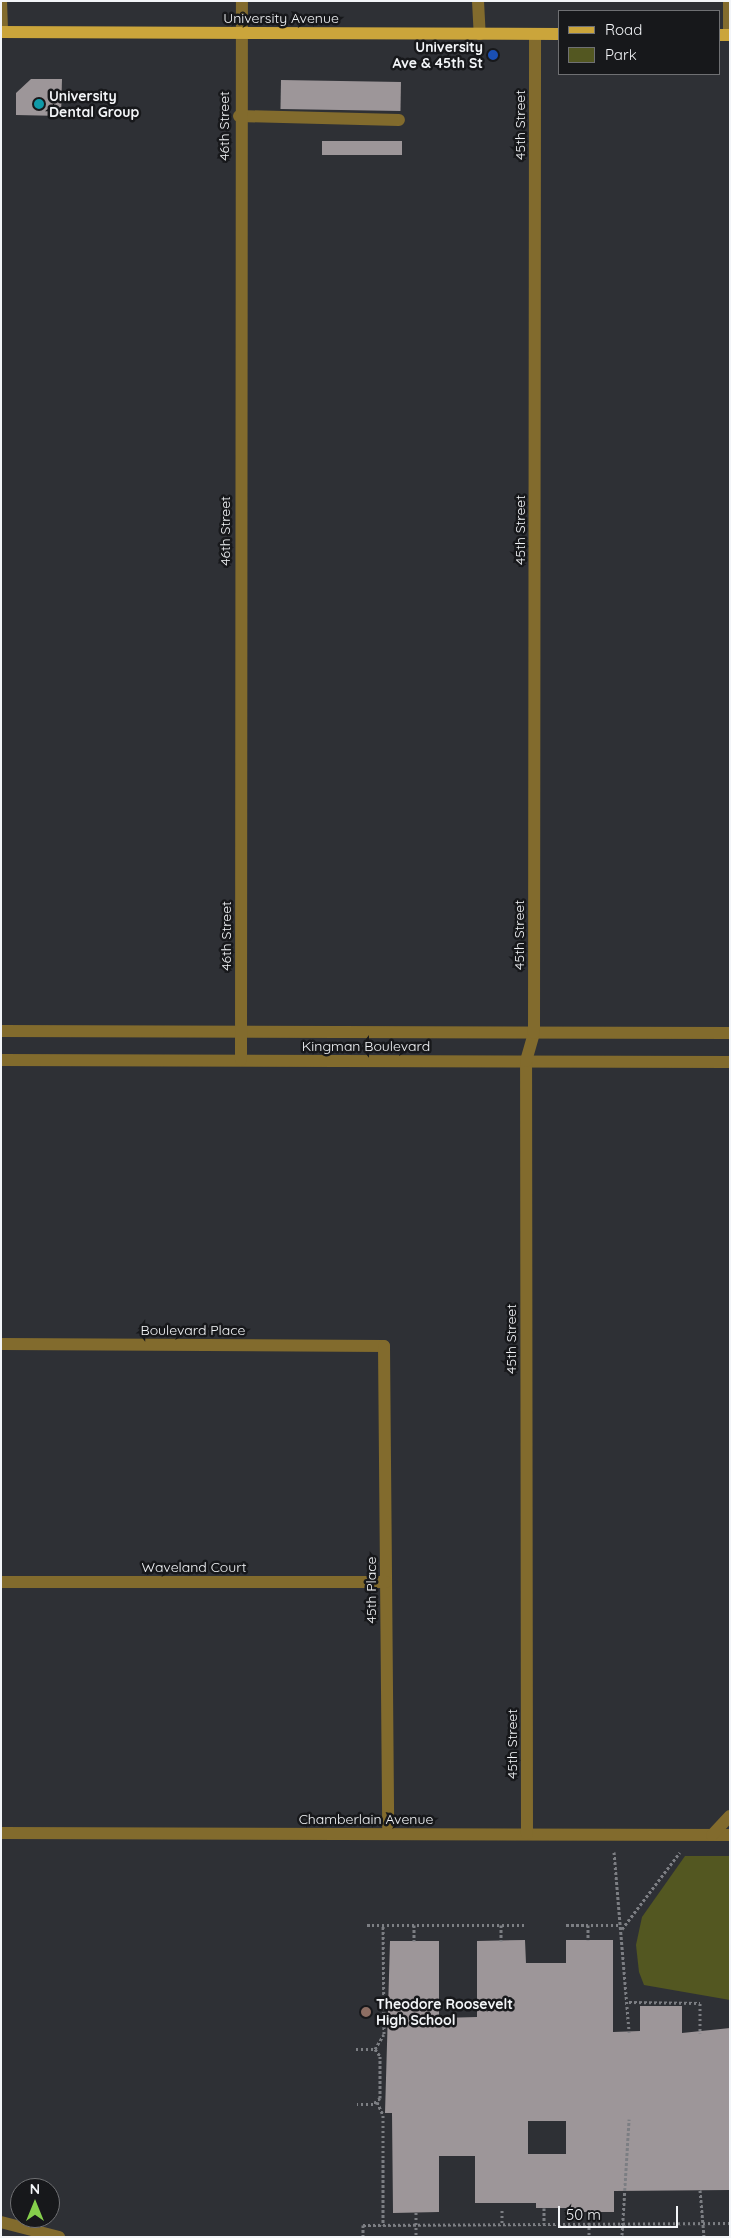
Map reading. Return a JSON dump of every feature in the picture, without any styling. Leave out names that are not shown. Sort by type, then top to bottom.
[{"type":"main road","name":"University Avenue","points":[[2,32],[558,34]]},
{"type":"street","points":[[1,1],[2,32]]},
{"type":"street","name":"46th Street","points":[[241,1060],[239,116],[242,1]]},
{"type":"street","points":[[478,1],[480,34]]},
{"type":"street","points":[[726,35],[728,1]]},
{"type":"street","name":"45th Street","points":[[527,1834],[526,1061],[534,1032],[535,34]]},
{"type":"street","points":[[239,116],[399,120]]},
{"type":"street","name":"Kingman Boulevard","points":[[1,1031],[730,1033]]},
{"type":"street","name":"Kingman Boulevard","points":[[1,1060],[730,1062]]},
{"type":"street","name":"Boulevard Place","points":[[1,1344],[384,1346]]},
{"type":"street","name":"45th Place","points":[[384,1346],[388,1834]]},
{"type":"street","name":"Waveland Court","points":[[1,1582],[386,1582]]},
{"type":"street","points":[[712,1835],[730,1816]]},
{"type":"street","name":"Chamberlain Avenue","points":[[1,1833],[730,1835]]},
{"type":"street","points":[[1,2222],[59,2237]]},
{"type":"path","points":[[614,1852],[629,2032]]},
{"type":"path","points":[[621,1927],[680,1852]]},
{"type":"path","points":[[367,1925],[525,1925]]},
{"type":"path","points":[[375,2049],[384,2034],[383,1925]]},
{"type":"path","points":[[414,1925],[414,1940]]},
{"type":"path","points":[[501,1925],[501,1940]]},
{"type":"path","points":[[566,1925],[621,1927]]},
{"type":"path","points":[[588,1925],[588,1940]]},
{"type":"path","points":[[628,2002],[700,2003],[700,2033]]},
{"type":"path","points":[[356,2049],[375,2049]]},
{"type":"path","points":[[375,2049],[380,2056],[377,2102],[383,2115],[383,2225]]},
{"type":"path","points":[[380,2077],[385,2077]]},
{"type":"path","points":[[356,2104],[377,2102]]},
{"type":"path","points":[[622,2235],[629,2118]]},
{"type":"path","points":[[700,2190],[704,2237]]},
{"type":"path","points":[[544,2208],[544,2224]]},
{"type":"path","points":[[502,2210],[502,2224]]},
{"type":"path","points":[[416,2212],[416,2237]]},
{"type":"path","points":[[590,2212],[590,2237]]},
{"type":"path","points":[[363,2237],[363,2225],[730,2223]]},
{"type":"green space","points":[[685,1856],[730,1856],[730,2000],[644,1985],[639,1972],[636,1945],[642,1917]]},
{"type":"building","name":"University Dental Group","points":[[31,79],[62,79],[61,116],[16,115],[16,93]]},
{"type":"building","points":[[281,80],[401,82],[400,111],[280,109]]},
{"type":"building","points":[[322,141],[402,141],[402,155],[322,155]]},
{"type":"building","points":[[525,1940],[526,1963],[566,1963],[566,1940],[613,1940],[613,2032],[640,2031],[640,2006],[682,2006],[682,2033],[730,2028],[730,2190],[614,2191],[614,2212],[566,2212],[566,2208],[536,2208],[536,2203],[475,2203],[475,2156],[439,2156],[439,2212],[393,2213],[392,2113],[385,2113],[390,1941],[439,1941],[439,2018],[477,2017],[477,1941]],"holes":[[[528,2121],[566,2121],[566,2154],[528,2154]]]},
{"type":"place","name":"University Ave & 45th St","points":[[493,55]]},
{"type":"place","name":"University Dental Group","points":[[39,104]]},
{"type":"place","name":"Theodore Roosevelt High School","points":[[366,2012]]}]
